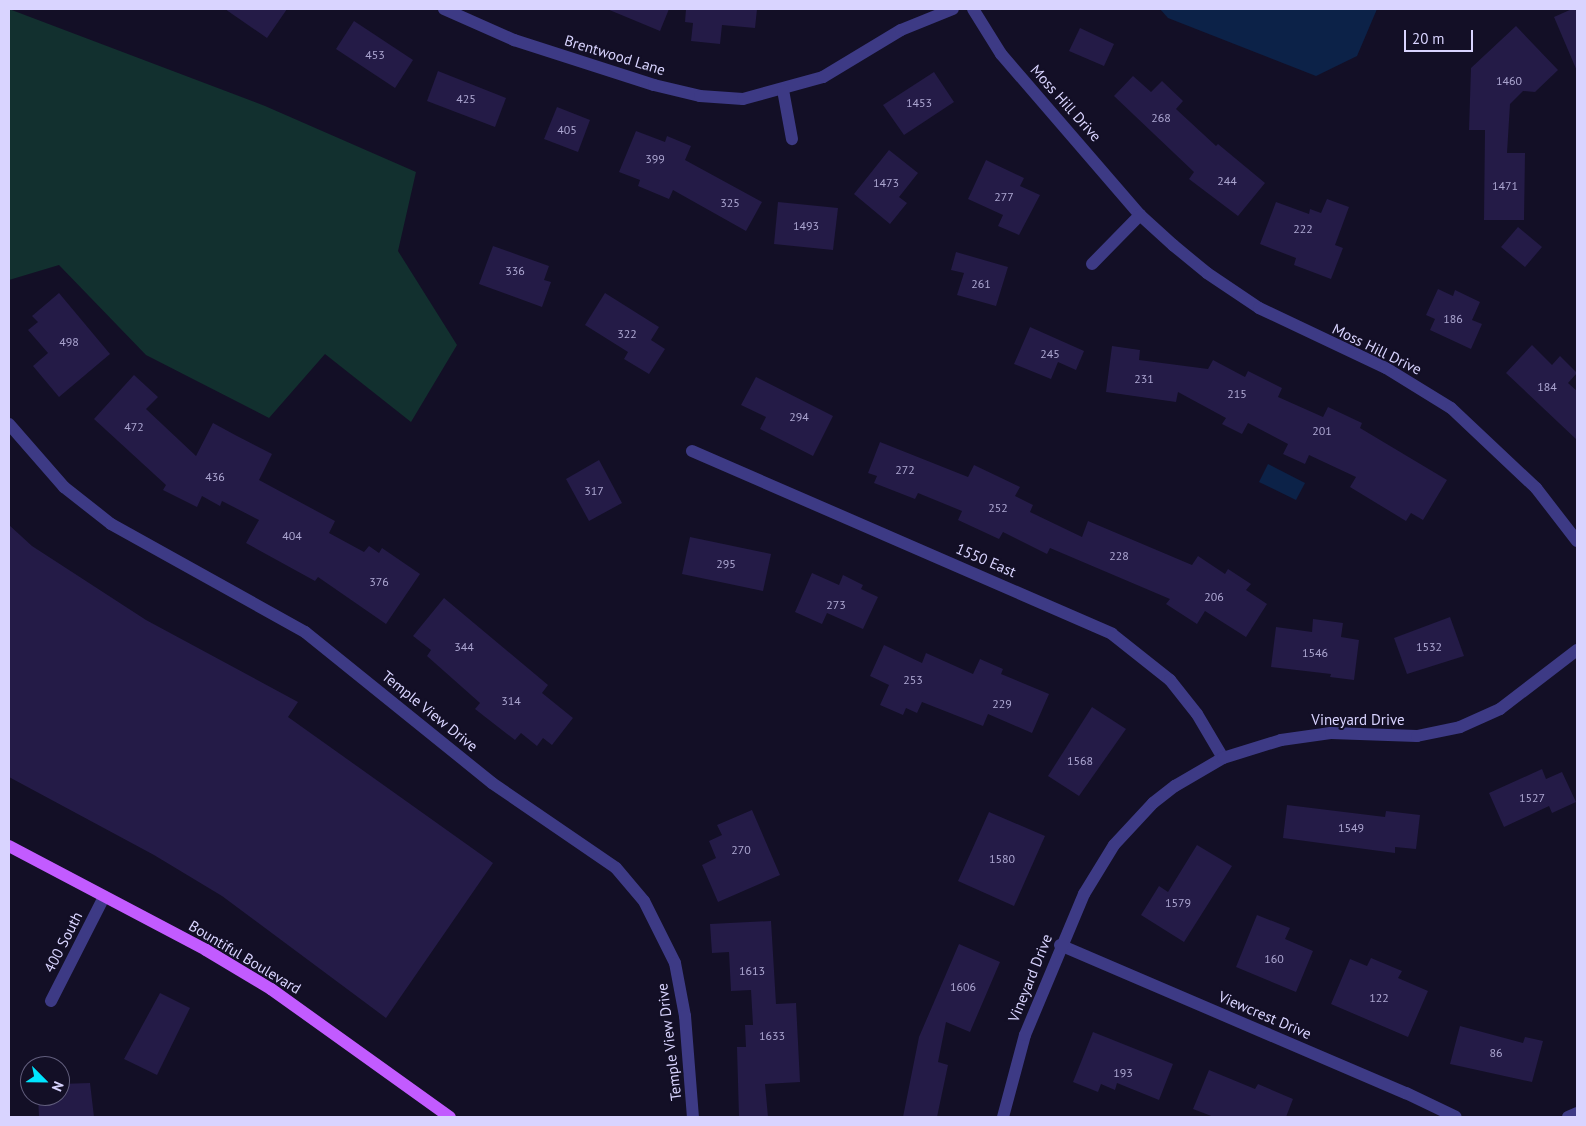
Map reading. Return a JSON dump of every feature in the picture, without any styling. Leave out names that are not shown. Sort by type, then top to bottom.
[{"type":"main road","name":"Bountiful Boulevard","points":[[9,846],[206,950],[271,989],[450,1117]]},
{"type":"street","name":"Brentwood Lane","points":[[444,9],[514,40],[677,91],[743,99],[783,90],[840,69],[901,30],[952,9]]},
{"type":"street","name":"Moss Hill Drive","points":[[973,9],[1001,54],[1140,215],[1207,273],[1259,308],[1386,368],[1451,408],[1530,482],[1577,541]]},
{"type":"street","points":[[783,90],[792,139]]},
{"type":"street","points":[[1092,264],[1140,215]]},
{"type":"street","name":"Temple View Drive","points":[[9,424],[57,481],[111,524],[305,632],[492,783],[616,868],[644,901],[675,963],[685,1016],[693,1117]]},
{"type":"street","name":"1550 East","points":[[692,451],[1112,634],[1170,680],[1197,714],[1223,758]]},
{"type":"street","name":"Vineyard Drive","points":[[1003,1117],[1025,1035],[1060,945],[1099,868],[1132,823],[1175,786],[1223,758],[1254,746],[1308,735],[1417,736],[1460,727],[1500,709],[1577,650]]},
{"type":"street","name":"400 South","points":[[51,1001],[104,896]]},
{"type":"street","name":"Viewcrest Drive","points":[[1060,945],[1406,1093],[1456,1117]]},
{"type":"street","points":[[1568,1117],[1577,1112]]},
{"type":"green space","points":[[9,9],[265,106],[416,172],[398,251],[457,345],[411,422],[325,354],[269,418],[146,355],[59,265],[9,280]]},
{"type":"water","points":[[1160,9],[1377,9],[1357,56],[1316,76],[1168,18]]},
{"type":"water","points":[[1268,464],[1305,483],[1296,500],[1259,482]]},
{"type":"building","points":[[225,9],[287,9],[267,38]]},
{"type":"building","points":[[607,9],[669,9],[660,31]]},
{"type":"building","points":[[686,9],[757,9],[755,28],[722,25],[720,44],[691,41],[693,23],[685,22]]},
{"type":"building","points":[[1572,9],[1577,9],[1577,71],[1554,17]]},
{"type":"building","points":[[354,21],[413,60],[395,88],[336,49]]},
{"type":"building","points":[[1516,26],[1558,70],[1535,92],[1523,91],[1510,104],[1507,153],[1525,153],[1524,220],[1484,220],[1485,130],[1469,130],[1471,68]]},
{"type":"building","points":[[1080,28],[1114,44],[1104,66],[1069,51]]},
{"type":"building","points":[[438,71],[506,98],[495,127],[427,101]]},
{"type":"building","points":[[934,72],[954,102],[904,135],[883,105]]},
{"type":"building","points":[[1133,76],[1151,92],[1162,81],[1183,101],[1176,109],[1216,146],[1218,144],[1265,183],[1238,216],[1189,179],[1194,172],[1114,96]]},
{"type":"building","points":[[557,107],[590,120],[578,152],[544,139]]},
{"type":"building","points":[[636,131],[665,142],[667,136],[691,146],[685,160],[762,202],[746,231],[673,190],[669,199],[638,186],[640,180],[619,172]]},
{"type":"building","points":[[889,150],[918,173],[899,197],[907,203],[890,224],[854,194]]},
{"type":"building","points":[[986,160],[1024,178],[1020,186],[1040,195],[1019,235],[998,226],[1003,215],[968,199]]},
{"type":"building","points":[[1327,199],[1349,207],[1335,245],[1343,248],[1331,279],[1294,265],[1296,258],[1260,244],[1276,202],[1309,214],[1310,209],[1321,213]]},
{"type":"building","points":[[778,202],[838,208],[833,250],[774,244]]},
{"type":"building","points":[[1518,227],[1542,247],[1525,267],[1501,247]]},
{"type":"building","points":[[493,246],[549,266],[544,280],[551,282],[542,307],[479,284]]},
{"type":"building","points":[[956,252],[1008,267],[996,306],[957,295],[964,273],[951,270]]},
{"type":"building","points":[[1438,289],[1453,296],[1455,290],[1480,302],[1472,320],[1482,324],[1471,349],[1430,330],[1435,319],[1426,315]]},
{"type":"building","points":[[59,293],[110,354],[59,397],[33,366],[48,353],[28,330],[38,322],[32,316]]},
{"type":"building","points":[[605,293],[659,327],[651,340],[665,349],[649,374],[624,359],[628,352],[585,325]]},
{"type":"building","points":[[1030,327],[1084,351],[1076,370],[1058,362],[1051,379],[1014,364]]},
{"type":"building","points":[[1532,345],[1552,365],[1560,356],[1577,373],[1568,383],[1577,391],[1577,440],[1506,373]]},
{"type":"building","points":[[1112,346],[1140,350],[1139,360],[1208,369],[1213,360],[1245,377],[1248,371],[1282,388],[1278,397],[1323,417],[1328,407],[1362,423],[1360,428],[1447,480],[1423,520],[1411,513],[1406,521],[1350,487],[1356,477],[1309,455],[1305,464],[1283,454],[1288,444],[1248,423],[1242,434],[1222,424],[1226,418],[1178,392],[1176,402],[1106,392]]},
{"type":"building","points":[[134,375],[158,397],[146,409],[196,456],[213,423],[272,454],[259,480],[335,521],[329,533],[364,552],[369,546],[379,553],[382,548],[420,574],[386,624],[318,577],[315,581],[246,543],[259,520],[222,501],[220,506],[202,496],[197,507],[163,490],[166,485],[94,419]]},
{"type":"building","points":[[756,377],[833,416],[813,456],[760,429],[766,417],[741,405]]},
{"type":"building","points":[[880,442],[968,477],[974,465],[1020,487],[1015,496],[1033,505],[1030,512],[1082,537],[1088,521],[1192,565],[1198,556],[1225,574],[1228,569],[1251,584],[1246,590],[1267,604],[1246,637],[1205,611],[1197,624],[1166,604],[1170,599],[1050,548],[1047,554],[1003,532],[999,539],[958,520],[962,511],[918,493],[915,499],[874,483],[877,476],[868,473]]},
{"type":"building","points":[[599,460],[622,503],[589,521],[566,479]]},
{"type":"building","points":[[9,525],[32,546],[146,620],[298,702],[288,717],[493,863],[386,1018],[222,896],[154,855],[9,777]]},
{"type":"building","points":[[690,537],[771,554],[763,591],[682,574]]},
{"type":"building","points":[[812,573],[839,585],[843,575],[863,585],[861,589],[878,597],[863,629],[827,613],[822,624],[795,612]]},
{"type":"building","points":[[444,598],[548,685],[542,693],[573,718],[552,745],[543,738],[537,746],[521,733],[515,740],[475,709],[480,703],[427,656],[431,650],[413,636]]},
{"type":"building","points":[[1450,617],[1464,656],[1407,674],[1394,638]]},
{"type":"building","points":[[1313,619],[1343,623],[1341,637],[1359,640],[1354,680],[1330,677],[1331,674],[1271,667],[1276,627],[1312,632]]},
{"type":"building","points":[[884,645],[922,663],[926,653],[973,674],[980,659],[1003,669],[1001,674],[1049,694],[1032,733],[988,714],[983,726],[922,702],[917,713],[906,708],[903,715],[880,705],[889,685],[870,676]]},
{"type":"building","points":[[1092,707],[1126,729],[1079,796],[1048,776]]},
{"type":"building","points":[[1542,769],[1546,779],[1562,772],[1576,802],[1552,813],[1549,806],[1504,827],[1489,793]]},
{"type":"building","points":[[1287,805],[1385,817],[1386,811],[1420,815],[1416,849],[1395,847],[1395,853],[1283,838]]},
{"type":"building","points":[[752,810],[780,875],[718,902],[702,865],[716,858],[709,841],[722,835],[717,825]]},
{"type":"building","points":[[989,812],[1045,836],[1014,906],[958,881]]},
{"type":"building","points":[[1197,845],[1232,866],[1184,942],[1141,915],[1159,886],[1168,892]]},
{"type":"building","points":[[1257,915],[1290,928],[1285,939],[1313,951],[1296,992],[1236,967]]},
{"type":"building","points":[[771,921],[776,1004],[796,1003],[800,1082],[765,1084],[768,1117],[739,1117],[737,1047],[746,1047],[745,1025],[753,1025],[751,990],[731,991],[729,952],[712,953],[710,924]]},
{"type":"building","points":[[959,944],[1000,962],[970,1032],[946,1022],[938,1062],[948,1065],[937,1117],[903,1117],[919,1037]]},
{"type":"building","points":[[1371,958],[1402,971],[1398,978],[1428,991],[1408,1037],[1331,1004],[1350,959],[1367,966]]},
{"type":"building","points":[[160,993],[190,1008],[157,1075],[124,1059]]},
{"type":"building","points":[[1460,1026],[1523,1043],[1525,1037],[1543,1041],[1532,1082],[1450,1064]]},
{"type":"building","points":[[1093,1032],[1173,1064],[1159,1100],[1117,1083],[1115,1090],[1101,1084],[1098,1092],[1073,1082]]},
{"type":"building","points":[[1209,1070],[1255,1089],[1258,1084],[1293,1099],[1286,1117],[1214,1117],[1193,1109]]},
{"type":"building","points":[[90,1083],[94,1117],[39,1117],[38,1106],[70,1106],[70,1084]]}]
